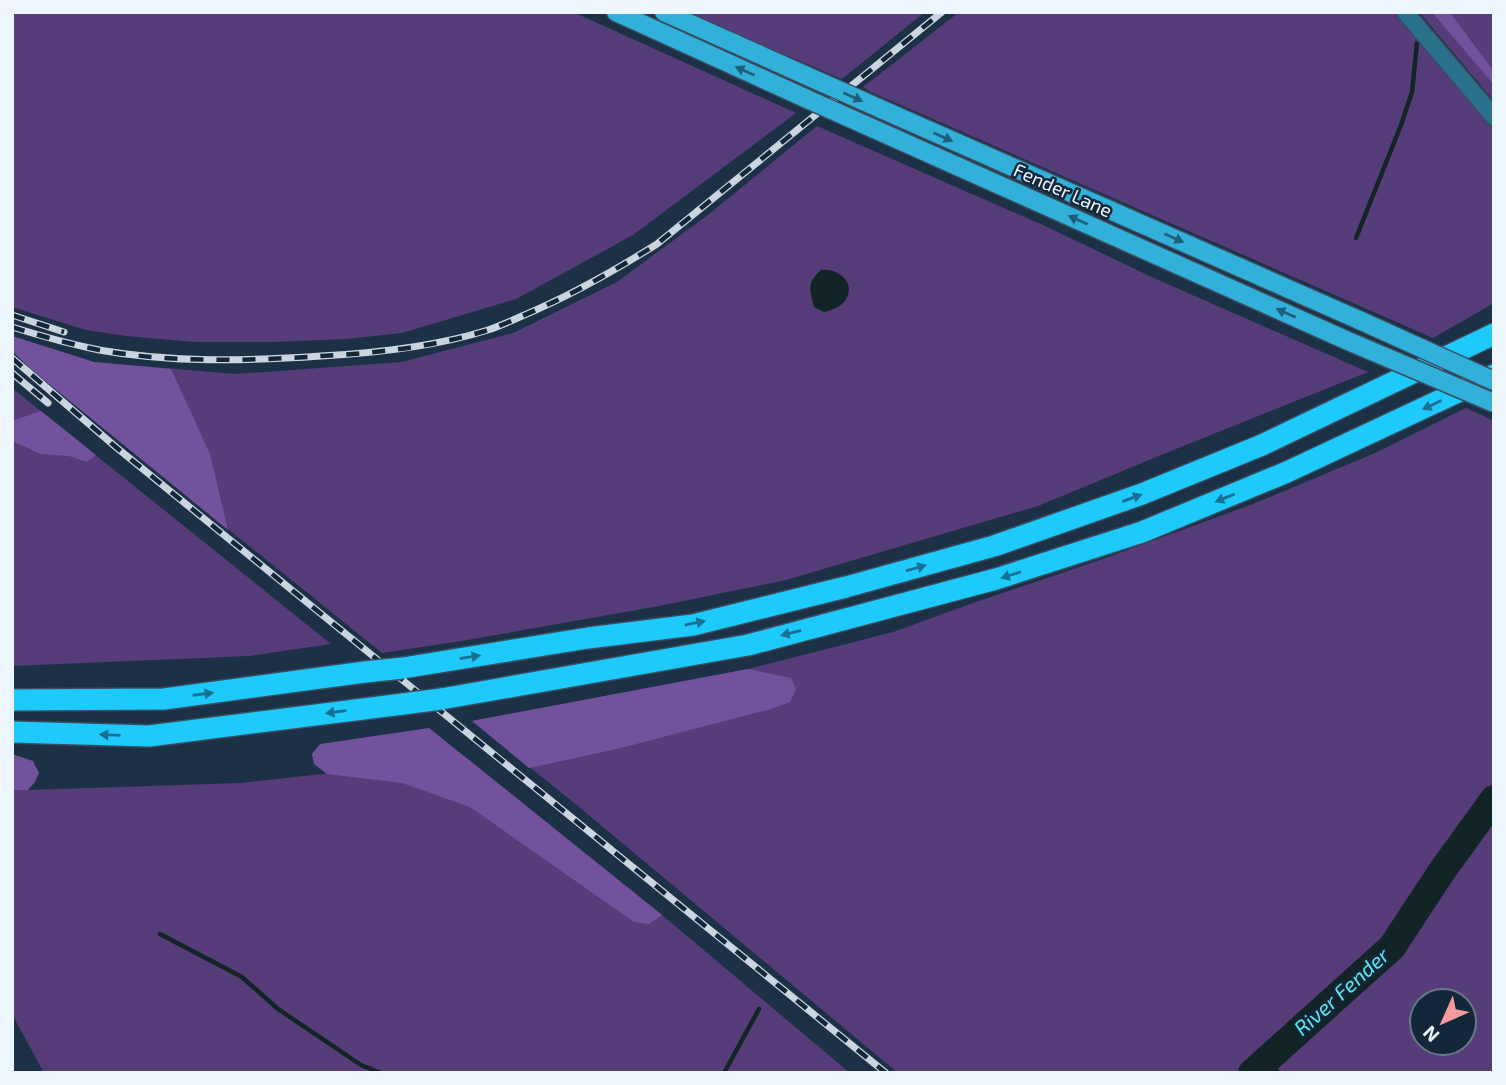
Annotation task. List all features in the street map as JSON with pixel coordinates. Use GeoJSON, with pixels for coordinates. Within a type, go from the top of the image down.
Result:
{"type":"FeatureCollection","features":[{"type":"Feature","properties":{"kind":"highway"},"geometry":{"type":"LineString","coordinates":[[12,700],[164,699],[403,668],[588,638],[693,625],[994,546],[1142,494],[1262,445],[1494,334]]}},
{"type":"Feature","properties":{"kind":"highway"},"geometry":{"type":"LineString","coordinates":[[12,733],[149,737],[441,699],[748,645],[996,579],[1142,532],[1287,472],[1494,375]]}},
{"type":"Feature","properties":{"kind":"main road","name":"Fender Lane"},"geometry":{"type":"LineString","coordinates":[[616,12],[1348,341],[1494,403]]}},
{"type":"Feature","properties":{"kind":"main road","name":"Fender Lane"},"geometry":{"type":"LineString","coordinates":[[664,12],[1494,381]]}},
{"type":"Feature","properties":{"kind":"street"},"geometry":{"type":"LineString","coordinates":[[1405,12],[1494,117]]}},
{"type":"Feature","properties":{"kind":"shaded area"},"geometry":{"type":"Polygon","coordinates":[[[12,12],[573,12],[796,113],[633,235],[516,299],[402,333],[347,339],[194,342],[126,336],[86,330],[12,307],[12,12]]]}},
{"type":"Feature","properties":{"kind":"shaded area"},"geometry":{"type":"Polygon","coordinates":[[[686,12],[925,12],[842,79],[686,12]]]}},
{"type":"Feature","properties":{"kind":"shaded area"},"geometry":{"type":"Polygon","coordinates":[[[959,12],[1398,12],[1494,126],[1494,303],[1433,338],[863,87],[959,12]]]}},
{"type":"Feature","properties":{"kind":"shaded area"},"geometry":{"type":"Polygon","coordinates":[[[1419,12],[1494,12],[1494,101],[1419,12]]]}},
{"type":"Feature","properties":{"kind":"shaded area"},"geometry":{"type":"Polygon","coordinates":[[[1432,12],[1451,14],[1494,72],[1494,85],[1432,12]]]}},
{"type":"Feature","properties":{"kind":"shaded area"},"geometry":{"type":"Polygon","coordinates":[[[817,126],[1368,372],[1038,506],[786,580],[659,606],[382,653],[93,420],[12,351],[12,336],[94,362],[235,374],[402,362],[513,333],[617,282],[709,214],[817,126]]]}},
{"type":"Feature","properties":{"kind":"shaded area"},"geometry":{"type":"Polygon","coordinates":[[[821,270],[840,275],[848,284],[849,290],[842,304],[824,312],[814,307],[811,291],[811,283],[821,270]]]}},
{"type":"Feature","properties":{"kind":"shaded area"},"geometry":{"type":"Polygon","coordinates":[[[12,336],[94,362],[171,369],[210,454],[228,530],[33,371],[12,351],[12,336]]]}},
{"type":"Feature","properties":{"kind":"shaded area"},"geometry":{"type":"Polygon","coordinates":[[[12,388],[331,644],[249,656],[12,666],[12,388]]]}},
{"type":"Feature","properties":{"kind":"shaded area"},"geometry":{"type":"Polygon","coordinates":[[[1466,408],[1494,421],[1494,788],[1384,942],[1243,1073],[898,1073],[472,721],[748,669],[893,632],[1253,504],[1375,453],[1466,408]]]}},
{"type":"Feature","properties":{"kind":"shaded area"},"geometry":{"type":"Polygon","coordinates":[[[41,411],[96,455],[87,462],[69,456],[41,454],[12,441],[12,421],[41,411]]]}},
{"type":"Feature","properties":{"kind":"shaded area"},"geometry":{"type":"Polygon","coordinates":[[[748,669],[791,678],[796,689],[790,702],[617,749],[529,768],[472,721],[748,669]]]}},
{"type":"Feature","properties":{"kind":"shaded area"},"geometry":{"type":"Polygon","coordinates":[[[429,728],[662,915],[649,924],[634,922],[470,807],[402,783],[327,774],[314,764],[312,754],[320,744],[429,728]]]}},
{"type":"Feature","properties":{"kind":"shaded area"},"geometry":{"type":"Polygon","coordinates":[[[12,754],[33,761],[39,773],[28,790],[12,790],[12,754]]]}},
{"type":"Feature","properties":{"kind":"shaded area"},"geometry":{"type":"Polygon","coordinates":[[[467,758],[662,915],[850,1073],[44,1073],[12,1014],[12,790],[240,783],[467,758]]]}},
{"type":"Feature","properties":{"kind":"shaded area"},"geometry":{"type":"Polygon","coordinates":[[[1494,810],[1494,1073],[1262,1073],[1367,977],[1414,924],[1494,810]]]}},
{"type":"Feature","properties":{"kind":"waterway"},"geometry":{"type":"LineString","coordinates":[[1356,238],[1412,92],[1417,43]]}},
{"type":"Feature","properties":{"kind":"waterway","name":"River Fender"},"geometry":{"type":"LineString","coordinates":[[1252,1073],[1392,947],[1494,799]]}},
{"type":"Feature","properties":{"kind":"waterway"},"geometry":{"type":"LineString","coordinates":[[160,934],[242,977],[278,1009],[361,1065],[381,1073]]}},
{"type":"Feature","properties":{"kind":"waterway"},"geometry":{"type":"LineString","coordinates":[[724,1073],[759,1009]]}},
{"type":"Feature","properties":{"kind":"waterway"},"geometry":{"type":"LineString","coordinates":[[1269,1058],[1278,1073]]}},
{"type":"Feature","properties":{"kind":"railway"},"geometry":{"type":"LineString","coordinates":[[12,327],[99,350],[210,360],[293,358],[384,351],[447,341],[488,330],[574,292],[657,244],[942,12]]}},
{"type":"Feature","properties":{"kind":"railway"},"geometry":{"type":"LineString","coordinates":[[12,315],[64,332]]}},
{"type":"Feature","properties":{"kind":"railway"},"geometry":{"type":"LineString","coordinates":[[12,358],[117,448],[886,1073]]}},
{"type":"Feature","properties":{"kind":"railway"},"geometry":{"type":"LineString","coordinates":[[12,373],[48,403]]}}]}
